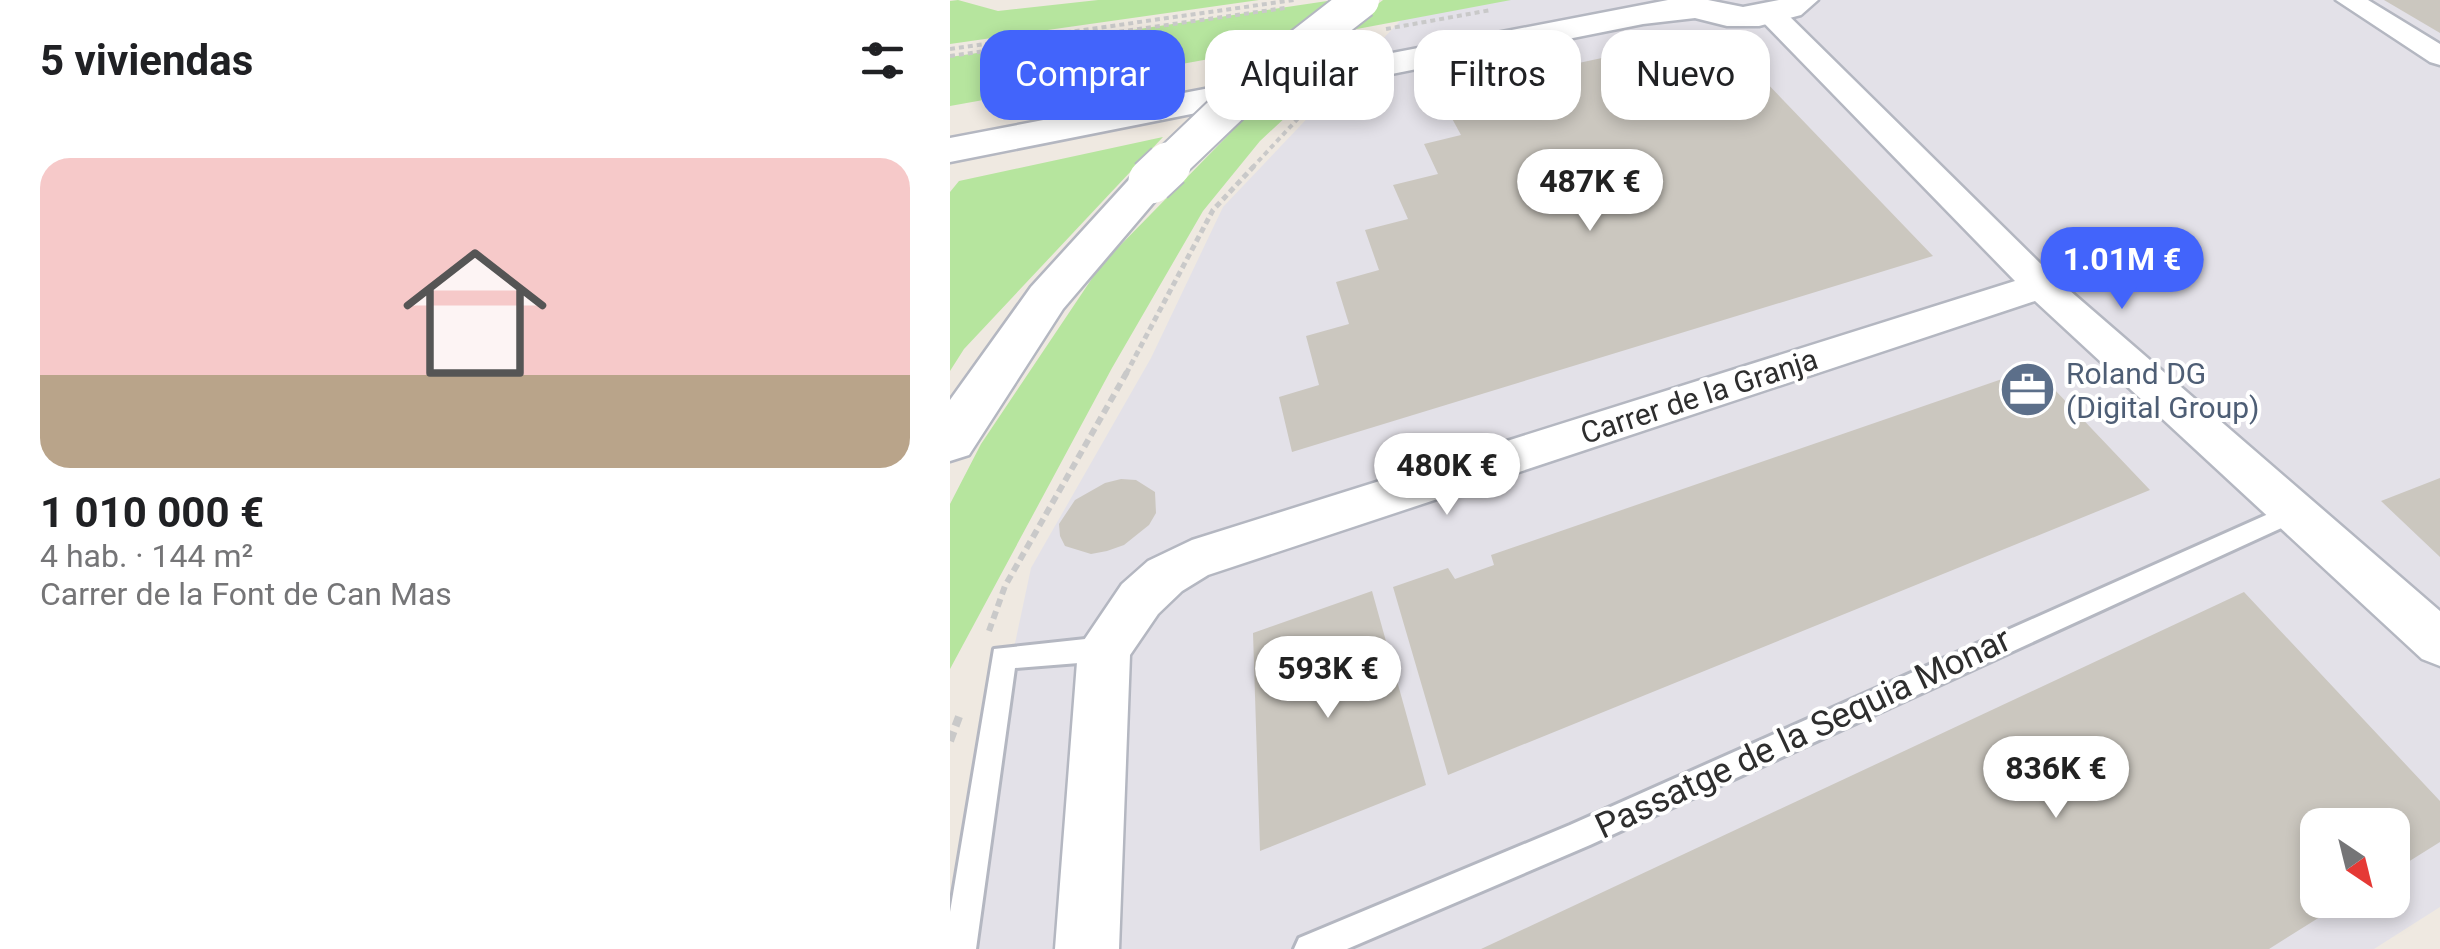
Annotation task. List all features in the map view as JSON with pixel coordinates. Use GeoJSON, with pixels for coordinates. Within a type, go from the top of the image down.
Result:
{"type":"FeatureCollection","features":[{"type":"Feature","properties":{"kind":"street"},"geometry":{"type":"LineString","coordinates":[[950,441],[1047,298],[1151,181],[1253,84],[1361,0]]}},
{"type":"Feature","properties":{"kind":"street"},"geometry":{"type":"LineString","coordinates":[[1394,49],[1610,0]]}},
{"type":"Feature","properties":{"kind":"street"},"geometry":{"type":"LineString","coordinates":[[2350,0],[2440,56]]}},
{"type":"Feature","properties":{"kind":"street"},"geometry":{"type":"LineString","coordinates":[[1394,54],[1690,4],[1732,16],[1787,7],[2041,286],[2440,643]]}},
{"type":"Feature","properties":{"kind":"street"},"geometry":{"type":"LineString","coordinates":[[950,126],[1205,85]]}},
{"type":"Feature","properties":{"kind":"street"},"geometry":{"type":"LineString","coordinates":[[950,150],[1205,92]]}},
{"type":"Feature","properties":{"kind":"street","name":"Carrer de la Granja"},"geometry":{"type":"LineString","coordinates":[[1104,649],[1140,599],[1192,560],[2041,286]]}},
{"type":"Feature","properties":{"kind":"street"},"geometry":{"type":"LineString","coordinates":[[1086,949],[1104,649]]}},
{"type":"Feature","properties":{"kind":"lane","name":"Passatge de la Sequia Monar"},"geometry":{"type":"LineString","coordinates":[[1310,949],[1580,835],[2293,512]]}},
{"type":"Feature","properties":{"kind":"lane"},"geometry":{"type":"LineString","coordinates":[[960,949],[1003,656],[1104,649]]}},
{"type":"Feature","properties":{"kind":"path"},"geometry":{"type":"LineString","coordinates":[[950,52],[1294,0]]}},
{"type":"Feature","properties":{"kind":"path"},"geometry":{"type":"LineString","coordinates":[[950,52],[1306,6]]}},
{"type":"Feature","properties":{"kind":"path"},"geometry":{"type":"LineString","coordinates":[[1384,30],[1496,9]]}},
{"type":"Feature","properties":{"kind":"path"},"geometry":{"type":"LineString","coordinates":[[986,638],[1005,586],[1166,304],[1213,210],[1296,120]]}},
{"type":"Feature","properties":{"kind":"path"},"geometry":{"type":"LineString","coordinates":[[950,741],[962,707]]}},
{"type":"Feature","properties":{"kind":"shaded area"},"geometry":{"type":"Polygon","coordinates":[[[1420,0],[2440,0],[2440,907],[2374,949],[950,949],[1031,568],[1151,358],[1223,207],[1306,120],[1394,120],[1391,30],[1420,0]]]}},
{"type":"Feature","properties":{"kind":"green space"},"geometry":{"type":"Polygon","coordinates":[[[1098,0],[1259,0],[1048,30],[980,30],[980,40],[950,44],[950,1],[998,11],[1098,0]]]}},
{"type":"Feature","properties":{"kind":"green space"},"geometry":{"type":"Polygon","coordinates":[[[1334,0],[1294,30],[1205,30],[1205,60],[1185,63],[1185,30],[1132,30],[1334,0]]]}},
{"type":"Feature","properties":{"kind":"green space"},"geometry":{"type":"Polygon","coordinates":[[[1383,0],[1511,0],[1352,30],[1344,30],[1383,0]]]}},
{"type":"Feature","properties":{"kind":"green space"},"geometry":{"type":"Polygon","coordinates":[[[980,53],[980,101],[950,106],[950,57],[980,53]]]}},
{"type":"Feature","properties":{"kind":"green space"},"geometry":{"type":"Polygon","coordinates":[[[1243,120],[1283,120],[1260,141],[1203,211],[1112,368],[950,669],[950,504],[981,444],[1101,265],[1243,120]]]}},
{"type":"Feature","properties":{"kind":"green space"},"geometry":{"type":"Polygon","coordinates":[[[1163,137],[964,349],[950,371],[950,192],[959,181],[1163,137]]]}},
{"type":"Feature","properties":{"kind":"building"},"geometry":{"type":"Polygon","coordinates":[[[2384,0],[2440,0],[2440,33],[2384,0]]]}},
{"type":"Feature","properties":{"kind":"building"},"geometry":{"type":"Polygon","coordinates":[[[1601,58],[1601,120],[1770,120],[1770,86],[1933,256],[1292,452],[1279,397],[1319,385],[1306,336],[1349,324],[1336,282],[1379,270],[1365,230],[1408,219],[1393,185],[1438,174],[1424,144],[1461,135],[1453,120],[1581,120],[1581,63],[1601,58]]]}},
{"type":"Feature","properties":{"kind":"building"},"geometry":{"type":"Polygon","coordinates":[[[2034,368],[2150,490],[1448,775],[1393,587],[1448,568],[1455,579],[1494,565],[1491,555],[2034,368]]]}},
{"type":"Feature","properties":{"kind":"building"},"geometry":{"type":"Polygon","coordinates":[[[2440,478],[2440,557],[2381,501],[2440,478]]]}},
{"type":"Feature","properties":{"kind":"building"},"geometry":{"type":"Polygon","coordinates":[[[1136,480],[1155,492],[1156,513],[1149,525],[1124,545],[1107,551],[1091,554],[1065,546],[1059,524],[1075,500],[1105,483],[1136,480]]]}},
{"type":"Feature","properties":{"kind":"building"},"geometry":{"type":"Polygon","coordinates":[[[1372,591],[1426,785],[1260,851],[1253,633],[1372,591]]]}},
{"type":"Feature","properties":{"kind":"building"},"geometry":{"type":"Polygon","coordinates":[[[2244,592],[2440,801],[2440,842],[2410,861],[2410,808],[2300,808],[2300,918],[2318,918],[2269,949],[1481,949],[2244,592]]]}},
{"type":"Feature","properties":{"kind":"place","name":"Roland DG (Digital Group)"},"geometry":{"type":"Point","coordinates":[2027,390]}}]}
